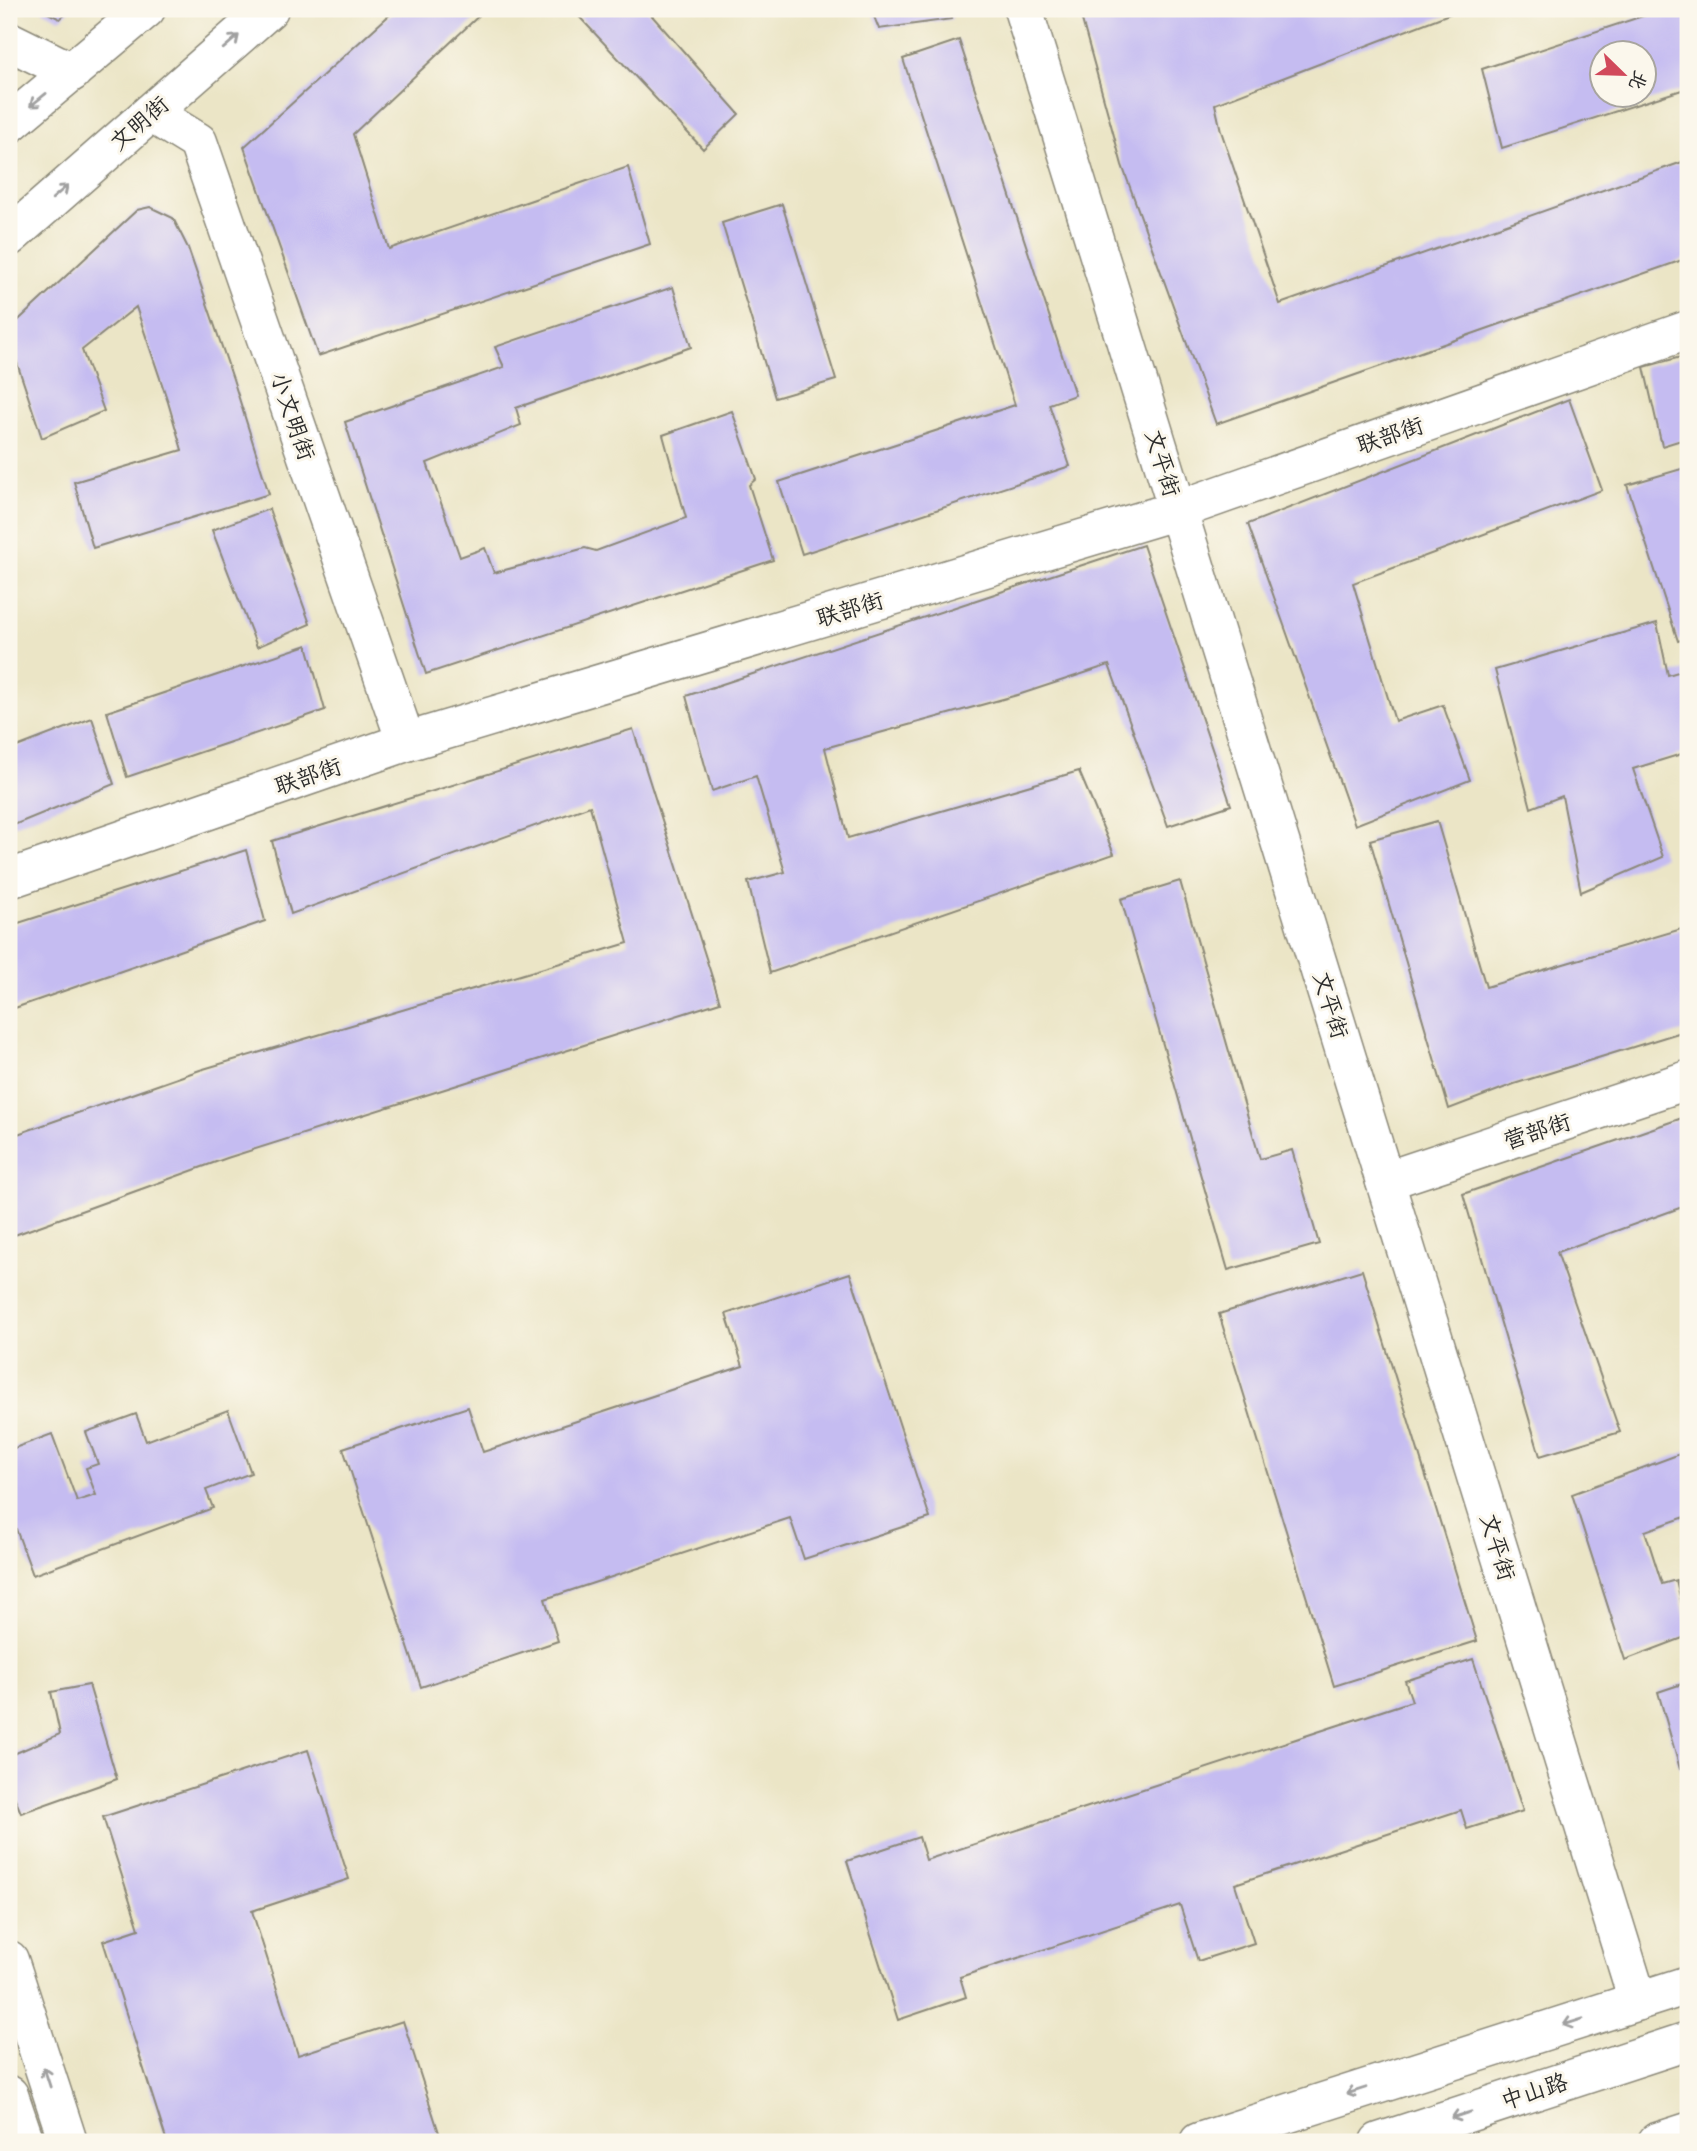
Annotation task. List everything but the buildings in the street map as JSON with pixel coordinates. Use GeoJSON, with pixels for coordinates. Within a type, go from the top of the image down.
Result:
{"type":"FeatureCollection","features":[{"type":"Feature","properties":{"kind":"main road"},"geometry":{"type":"LineString","coordinates":[[9,124],[146,9]]}},
{"type":"Feature","properties":{"kind":"main road","name":"文明街"},"geometry":{"type":"LineString","coordinates":[[9,237],[269,9]]}},
{"type":"Feature","properties":{"kind":"main road","name":"文平街"},"geometry":{"type":"LineString","coordinates":[[1023,9],[1638,2001]]}},
{"type":"Feature","properties":{"kind":"main road"},"geometry":{"type":"LineString","coordinates":[[9,41],[72,72]]}},
{"type":"Feature","properties":{"kind":"main road","name":"小文明街"},"geometry":{"type":"LineString","coordinates":[[151,113],[198,142],[406,742]]}},
{"type":"Feature","properties":{"kind":"main road","name":"联部街"},"geometry":{"type":"LineString","coordinates":[[9,879],[406,742],[1178,510],[1688,330]]}},
{"type":"Feature","properties":{"kind":"main road","name":"营部街"},"geometry":{"type":"LineString","coordinates":[[1385,1181],[1688,1080]]}},
{"type":"Feature","properties":{"kind":"main road"},"geometry":{"type":"LineString","coordinates":[[9,1960],[68,2142]]}},
{"type":"Feature","properties":{"kind":"main road"},"geometry":{"type":"LineString","coordinates":[[1199,2142],[1688,1985]]}},
{"type":"Feature","properties":{"kind":"main road","name":"中山路"},"geometry":{"type":"LineString","coordinates":[[1379,2142],[1688,2040]]}},
{"type":"Feature","properties":{"kind":"main road"},"geometry":{"type":"LineString","coordinates":[[9,2095],[24,2142]]}},
{"type":"Feature","properties":{"kind":"main road"},"geometry":{"type":"LineString","coordinates":[[1657,2142],[1688,2132]]}}]}
